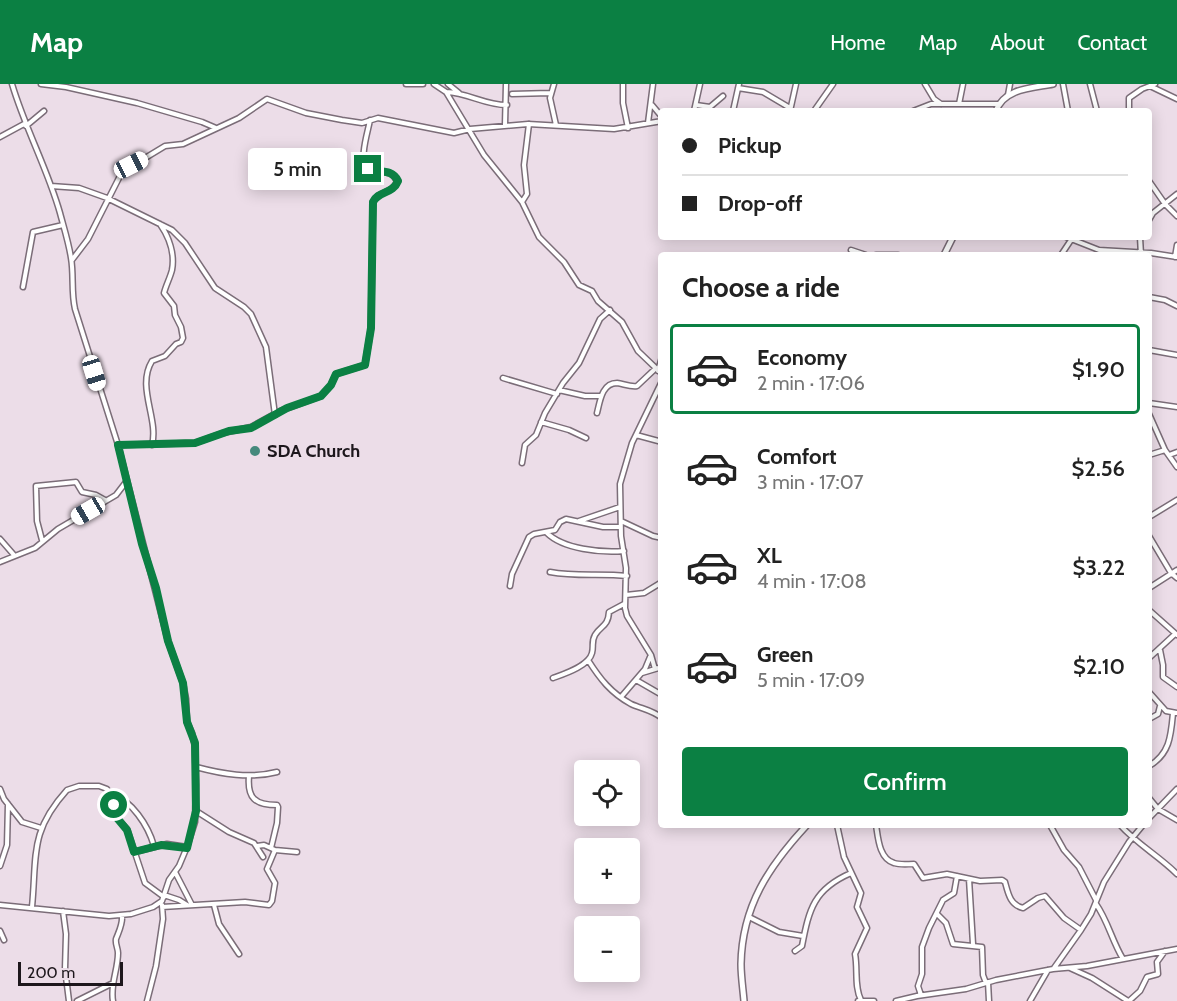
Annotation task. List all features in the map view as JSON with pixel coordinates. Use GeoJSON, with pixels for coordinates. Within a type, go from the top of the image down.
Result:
{"type":"FeatureCollection","features":[{"type":"Feature","properties":{"kind":"street"},"geometry":{"type":"LineString","coordinates":[[12,84],[25,125],[51,186],[63,225],[72,261],[71,288],[75,309],[118,445],[168,641],[183,683],[187,722],[195,743],[196,811],[187,848],[169,880],[163,898],[156,966],[147,1001]]}},
{"type":"Feature","properties":{"kind":"street"},"geometry":{"type":"LineString","coordinates":[[41,84],[57,85],[155,107],[216,128]]}},
{"type":"Feature","properties":{"kind":"street"},"geometry":{"type":"LineString","coordinates":[[406,84],[422,84]]}},
{"type":"Feature","properties":{"kind":"street"},"geometry":{"type":"LineString","coordinates":[[434,84],[446,92],[485,157],[522,202],[538,235],[564,262],[576,282],[592,291],[598,301],[622,322],[638,351],[658,372],[637,386],[612,384],[601,396],[597,413]]}},
{"type":"Feature","properties":{"kind":"street"},"geometry":{"type":"LineString","coordinates":[[448,84],[459,93],[485,104],[507,105]]}},
{"type":"Feature","properties":{"kind":"street"},"geometry":{"type":"LineString","coordinates":[[505,125],[506,84]]}},
{"type":"Feature","properties":{"kind":"street"},"geometry":{"type":"LineString","coordinates":[[554,84],[550,93],[556,125]]}},
{"type":"Feature","properties":{"kind":"street"},"geometry":{"type":"LineString","coordinates":[[623,84],[623,103],[628,128]]}},
{"type":"Feature","properties":{"kind":"street"},"geometry":{"type":"LineString","coordinates":[[648,123],[652,84]]}},
{"type":"Feature","properties":{"kind":"street"},"geometry":{"type":"LineString","coordinates":[[695,108],[700,84]]}},
{"type":"Feature","properties":{"kind":"street"},"geometry":{"type":"LineString","coordinates":[[790,108],[796,84]]}},
{"type":"Feature","properties":{"kind":"street"},"geometry":{"type":"LineString","coordinates":[[816,108],[833,84]]}},
{"type":"Feature","properties":{"kind":"street"},"geometry":{"type":"LineString","coordinates":[[925,84],[934,99],[941,104]]}},
{"type":"Feature","properties":{"kind":"street"},"geometry":{"type":"LineString","coordinates":[[959,104],[963,84]]}},
{"type":"Feature","properties":{"kind":"street"},"geometry":{"type":"LineString","coordinates":[[1008,95],[1010,84]]}},
{"type":"Feature","properties":{"kind":"street"},"geometry":{"type":"LineString","coordinates":[[997,108],[1008,95],[1053,84]]}},
{"type":"Feature","properties":{"kind":"street"},"geometry":{"type":"LineString","coordinates":[[1063,84],[1067,108]]}},
{"type":"Feature","properties":{"kind":"street"},"geometry":{"type":"LineString","coordinates":[[1090,84],[1096,108]]}},
{"type":"Feature","properties":{"kind":"street"},"geometry":{"type":"LineString","coordinates":[[1130,108],[1129,99],[1142,87],[1155,84]]}},
{"type":"Feature","properties":{"kind":"street"},"geometry":{"type":"LineString","coordinates":[[1148,85],[1177,99]]}},
{"type":"Feature","properties":{"kind":"street"},"geometry":{"type":"LineString","coordinates":[[734,108],[739,86],[763,92],[782,102],[788,108]]}},
{"type":"Feature","properties":{"kind":"street"},"geometry":{"type":"LineString","coordinates":[[446,92],[459,93]]}},
{"type":"Feature","properties":{"kind":"street"},"geometry":{"type":"LineString","coordinates":[[512,94],[550,93]]}},
{"type":"Feature","properties":{"kind":"street"},"geometry":{"type":"LineString","coordinates":[[696,105],[710,106],[723,96]]}},
{"type":"Feature","properties":{"kind":"street"},"geometry":{"type":"LineString","coordinates":[[782,102],[793,98]]}},
{"type":"Feature","properties":{"kind":"street"},"geometry":{"type":"LineString","coordinates":[[72,261],[88,239],[119,175],[131,165],[165,146],[183,144],[250,112],[267,99],[328,118],[358,123],[378,118],[450,132],[529,124],[614,129],[658,120]]}},
{"type":"Feature","properties":{"kind":"street"},"geometry":{"type":"LineString","coordinates":[[651,104],[658,114]]}},
{"type":"Feature","properties":{"kind":"street"},"geometry":{"type":"LineString","coordinates":[[921,108],[931,104],[998,104]]}},
{"type":"Feature","properties":{"kind":"street"},"geometry":{"type":"LineString","coordinates":[[0,137],[25,125],[44,111]]}},
{"type":"Feature","properties":{"kind":"street"},"geometry":{"type":"LineString","coordinates":[[118,445],[198,443],[223,433],[256,426],[297,404],[316,399],[331,385],[336,374],[363,367],[366,363],[371,328],[373,202],[379,195],[393,188],[398,181],[392,174],[369,170],[366,166],[364,150],[370,120]]}},
{"type":"Feature","properties":{"kind":"street"},"geometry":{"type":"LineString","coordinates":[[522,202],[527,194],[524,165],[529,124]]}},
{"type":"Feature","properties":{"kind":"street"},"geometry":{"type":"LineString","coordinates":[[1152,185],[1177,216]]}},
{"type":"Feature","properties":{"kind":"street"},"geometry":{"type":"LineString","coordinates":[[51,186],[79,188],[107,198],[172,230],[185,243],[215,288],[251,314],[266,347],[275,415]]}},
{"type":"Feature","properties":{"kind":"street"},"geometry":{"type":"LineString","coordinates":[[1152,215],[1177,194]]}},
{"type":"Feature","properties":{"kind":"street"},"geometry":{"type":"LineString","coordinates":[[152,445],[154,436],[148,403],[147,372],[152,361],[165,356],[183,338],[174,306],[164,293],[172,268],[172,260],[168,236],[159,224]]}},
{"type":"Feature","properties":{"kind":"street"},"geometry":{"type":"LineString","coordinates":[[23,287],[33,232],[63,225]]}},
{"type":"Feature","properties":{"kind":"street"},"geometry":{"type":"LineString","coordinates":[[1072,240],[1099,252]]}},
{"type":"Feature","properties":{"kind":"street"},"geometry":{"type":"LineString","coordinates":[[1152,255],[1176,257],[1177,245]]}},
{"type":"Feature","properties":{"kind":"street"},"geometry":{"type":"LineString","coordinates":[[851,250],[857,252]]}},
{"type":"Feature","properties":{"kind":"street"},"geometry":{"type":"LineString","coordinates":[[1152,298],[1165,300],[1177,306]]}},
{"type":"Feature","properties":{"kind":"street"},"geometry":{"type":"LineString","coordinates":[[522,463],[525,445],[535,437],[558,392],[579,363],[600,319],[610,310]]}},
{"type":"Feature","properties":{"kind":"street"},"geometry":{"type":"LineString","coordinates":[[1152,351],[1177,355]]}},
{"type":"Feature","properties":{"kind":"street"},"geometry":{"type":"LineString","coordinates":[[503,378],[558,392],[601,396]]}},
{"type":"Feature","properties":{"kind":"street"},"geometry":{"type":"LineString","coordinates":[[553,678],[588,660],[592,653],[592,641],[597,631],[603,628],[608,620],[609,612],[624,604],[628,595],[620,527],[621,476],[636,435],[658,389]]}},
{"type":"Feature","properties":{"kind":"street"},"geometry":{"type":"LineString","coordinates":[[1152,403],[1177,407]]}},
{"type":"Feature","properties":{"kind":"street"},"geometry":{"type":"LineString","coordinates":[[1152,421],[1165,450],[1177,467]]}},
{"type":"Feature","properties":{"kind":"street"},"geometry":{"type":"LineString","coordinates":[[542,422],[586,438]]}},
{"type":"Feature","properties":{"kind":"street"},"geometry":{"type":"LineString","coordinates":[[636,435],[658,441]]}},
{"type":"Feature","properties":{"kind":"street"},"geometry":{"type":"LineString","coordinates":[[1152,454],[1165,450]]}},
{"type":"Feature","properties":{"kind":"street"},"geometry":{"type":"LineString","coordinates":[[1169,455],[1177,452]]}},
{"type":"Feature","properties":{"kind":"street"},"geometry":{"type":"LineString","coordinates":[[42,541],[38,521],[36,486],[75,482],[79,484],[82,492],[105,500]]}},
{"type":"Feature","properties":{"kind":"street"},"geometry":{"type":"LineString","coordinates":[[0,562],[32,550],[42,541],[117,494],[127,482]]}},
{"type":"Feature","properties":{"kind":"street"},"geometry":{"type":"LineString","coordinates":[[1152,514],[1177,500]]}},
{"type":"Feature","properties":{"kind":"street"},"geometry":{"type":"LineString","coordinates":[[579,521],[620,507]]}},
{"type":"Feature","properties":{"kind":"street"},"geometry":{"type":"LineString","coordinates":[[510,586],[512,574],[530,535],[555,530],[562,519],[603,527],[620,527]]}},
{"type":"Feature","properties":{"kind":"street"},"geometry":{"type":"LineString","coordinates":[[620,521],[658,537]]}},
{"type":"Feature","properties":{"kind":"street"},"geometry":{"type":"LineString","coordinates":[[547,533],[554,540],[565,544],[596,551],[624,551]]}},
{"type":"Feature","properties":{"kind":"street"},"geometry":{"type":"LineString","coordinates":[[0,539],[14,555]]}},
{"type":"Feature","properties":{"kind":"street"},"geometry":{"type":"LineString","coordinates":[[1152,541],[1171,573],[1177,578]]}},
{"type":"Feature","properties":{"kind":"street"},"geometry":{"type":"LineString","coordinates":[[1152,586],[1177,570],[1177,578]]}},
{"type":"Feature","properties":{"kind":"street"},"geometry":{"type":"LineString","coordinates":[[550,572],[582,576],[605,573],[627,576]]}},
{"type":"Feature","properties":{"kind":"street"},"geometry":{"type":"LineString","coordinates":[[628,595],[647,592],[658,585]]}},
{"type":"Feature","properties":{"kind":"street"},"geometry":{"type":"LineString","coordinates":[[624,604],[627,616],[651,655],[655,669]]}},
{"type":"Feature","properties":{"kind":"street"},"geometry":{"type":"LineString","coordinates":[[1152,613],[1176,635],[1152,656]]}},
{"type":"Feature","properties":{"kind":"street"},"geometry":{"type":"LineString","coordinates":[[1160,650],[1162,676],[1177,687]]}},
{"type":"Feature","properties":{"kind":"street"},"geometry":{"type":"LineString","coordinates":[[621,697],[642,674],[651,655]]}},
{"type":"Feature","properties":{"kind":"street"},"geometry":{"type":"LineString","coordinates":[[588,660],[606,686],[621,697],[658,716]]}},
{"type":"Feature","properties":{"kind":"street"},"geometry":{"type":"LineString","coordinates":[[642,674],[658,668]]}},
{"type":"Feature","properties":{"kind":"street"},"geometry":{"type":"LineString","coordinates":[[636,680],[658,693]]}},
{"type":"Feature","properties":{"kind":"street"},"geometry":{"type":"LineString","coordinates":[[1152,696],[1166,711],[1175,713],[1167,748],[1160,759],[1152,764]]}},
{"type":"Feature","properties":{"kind":"street"},"geometry":{"type":"LineString","coordinates":[[1158,714],[1160,706]]}},
{"type":"Feature","properties":{"kind":"street"},"geometry":{"type":"LineString","coordinates":[[1152,717],[1166,711]]}},
{"type":"Feature","properties":{"kind":"street"},"geometry":{"type":"LineString","coordinates":[[196,767],[213,772],[249,776],[277,772]]}},
{"type":"Feature","properties":{"kind":"street"},"geometry":{"type":"LineString","coordinates":[[162,907],[245,902],[271,904],[275,883],[267,871],[273,849],[278,806],[261,804],[250,795],[249,776]]}},
{"type":"Feature","properties":{"kind":"street"},"geometry":{"type":"LineString","coordinates":[[32,907],[36,847],[41,828],[63,794],[71,788],[99,786],[120,797],[141,819],[149,831],[154,846]]}},
{"type":"Feature","properties":{"kind":"street"},"geometry":{"type":"LineString","coordinates":[[0,789],[22,822],[41,828]]}},
{"type":"Feature","properties":{"kind":"street"},"geometry":{"type":"LineString","coordinates":[[1152,815],[1177,789]]}},
{"type":"Feature","properties":{"kind":"street"},"geometry":{"type":"LineString","coordinates":[[110,792],[117,818],[127,830],[145,883],[163,898],[179,900],[189,905]]}},
{"type":"Feature","properties":{"kind":"street"},"geometry":{"type":"LineString","coordinates":[[1152,802],[1158,810],[1177,820]]}},
{"type":"Feature","properties":{"kind":"street"},"geometry":{"type":"LineString","coordinates":[[0,866],[7,845],[8,804]]}},
{"type":"Feature","properties":{"kind":"street"},"geometry":{"type":"LineString","coordinates":[[196,811],[223,828],[250,840],[257,846],[263,857]]}},
{"type":"Feature","properties":{"kind":"street"},"geometry":{"type":"LineString","coordinates":[[744,1001],[742,942],[748,916],[764,879],[788,845],[804,828]]}},
{"type":"Feature","properties":{"kind":"street"},"geometry":{"type":"LineString","coordinates":[[838,828],[844,857],[860,888],[861,897],[857,907],[867,930],[855,954],[858,967],[858,995],[860,1001],[874,1001]]}},
{"type":"Feature","properties":{"kind":"street"},"geometry":{"type":"LineString","coordinates":[[877,828],[883,853],[891,862],[914,864],[923,878],[940,874],[969,879],[1004,880],[1008,895],[1020,908],[1046,896],[1064,918],[1081,930]]}},
{"type":"Feature","properties":{"kind":"street"},"geometry":{"type":"LineString","coordinates":[[1052,828],[1068,855],[1079,867],[1123,960]]}},
{"type":"Feature","properties":{"kind":"street"},"geometry":{"type":"LineString","coordinates":[[1123,828],[1166,862],[1177,874]]}},
{"type":"Feature","properties":{"kind":"street"},"geometry":{"type":"LineString","coordinates":[[1030,1001],[1081,930],[1104,882],[1141,828]]}},
{"type":"Feature","properties":{"kind":"street"},"geometry":{"type":"LineString","coordinates":[[134,852],[167,844],[187,848]]}},
{"type":"Feature","properties":{"kind":"street"},"geometry":{"type":"LineString","coordinates":[[257,846],[264,845],[273,849],[297,852]]}},
{"type":"Feature","properties":{"kind":"street"},"geometry":{"type":"LineString","coordinates":[[175,872],[189,905]]}},
{"type":"Feature","properties":{"kind":"street"},"geometry":{"type":"LineString","coordinates":[[795,951],[802,946],[811,910],[822,892],[835,880],[851,873]]}},
{"type":"Feature","properties":{"kind":"street"},"geometry":{"type":"LineString","coordinates":[[921,995],[918,986],[922,974],[922,947],[942,900],[954,893],[957,876]]}},
{"type":"Feature","properties":{"kind":"street"},"geometry":{"type":"LineString","coordinates":[[969,879],[973,944]]}},
{"type":"Feature","properties":{"kind":"street"},"geometry":{"type":"LineString","coordinates":[[0,905],[122,915],[140,912],[163,898]]}},
{"type":"Feature","properties":{"kind":"street"},"geometry":{"type":"LineString","coordinates":[[214,905],[219,924],[239,954]]}},
{"type":"Feature","properties":{"kind":"street"},"geometry":{"type":"LineString","coordinates":[[63,911],[66,934],[64,969],[69,1001]]}},
{"type":"Feature","properties":{"kind":"street"},"geometry":{"type":"LineString","coordinates":[[937,913],[946,923],[953,944],[973,944],[983,949],[983,975],[987,982],[988,1001]]}},
{"type":"Feature","properties":{"kind":"street"},"geometry":{"type":"LineString","coordinates":[[113,1001],[111,984],[117,968],[116,941],[122,915]]}},
{"type":"Feature","properties":{"kind":"street"},"geometry":{"type":"LineString","coordinates":[[748,916],[779,932],[803,936]]}},
{"type":"Feature","properties":{"kind":"street"},"geometry":{"type":"LineString","coordinates":[[0,931],[4,940]]}},
{"type":"Feature","properties":{"kind":"street"},"geometry":{"type":"LineString","coordinates":[[896,1001],[966,989],[987,982],[1051,969],[1087,966],[1177,949]]}},
{"type":"Feature","properties":{"kind":"street"},"geometry":{"type":"LineString","coordinates":[[1070,967],[1129,1001],[1140,991],[1147,977],[1158,974],[1157,962],[1165,951]]}},
{"type":"Feature","properties":{"kind":"street"},"geometry":{"type":"LineString","coordinates":[[1060,960],[1064,968]]}},
{"type":"Feature","properties":{"kind":"street"},"geometry":{"type":"LineString","coordinates":[[1084,974],[1087,966]]}},
{"type":"Feature","properties":{"kind":"street"},"geometry":{"type":"LineString","coordinates":[[983,975],[996,980]]}},
{"type":"Feature","properties":{"kind":"street"},"geometry":{"type":"LineString","coordinates":[[77,1001],[111,984]]}},
{"type":"Feature","properties":{"kind":"street"},"geometry":{"type":"LineString","coordinates":[[68,994],[92,1001]]}},
{"type":"Feature","properties":{"kind":"place","name":"SDA Church"},"geometry":{"type":"Point","coordinates":[255,451]}},
{"type":"Feature","properties":{"kind":"route"},"geometry":{"type":"LineString","coordinates":[[114,805],[117,818],[127,830],[134,852],[173,844],[187,848],[196,811],[195,743],[187,722],[183,683],[168,641],[118,445],[195,443],[229,431],[251,428],[280,411],[321,396],[331,385],[336,374],[365,365],[371,335],[373,202],[375,197],[390,191],[398,181],[392,174],[368,169]]}}]}
